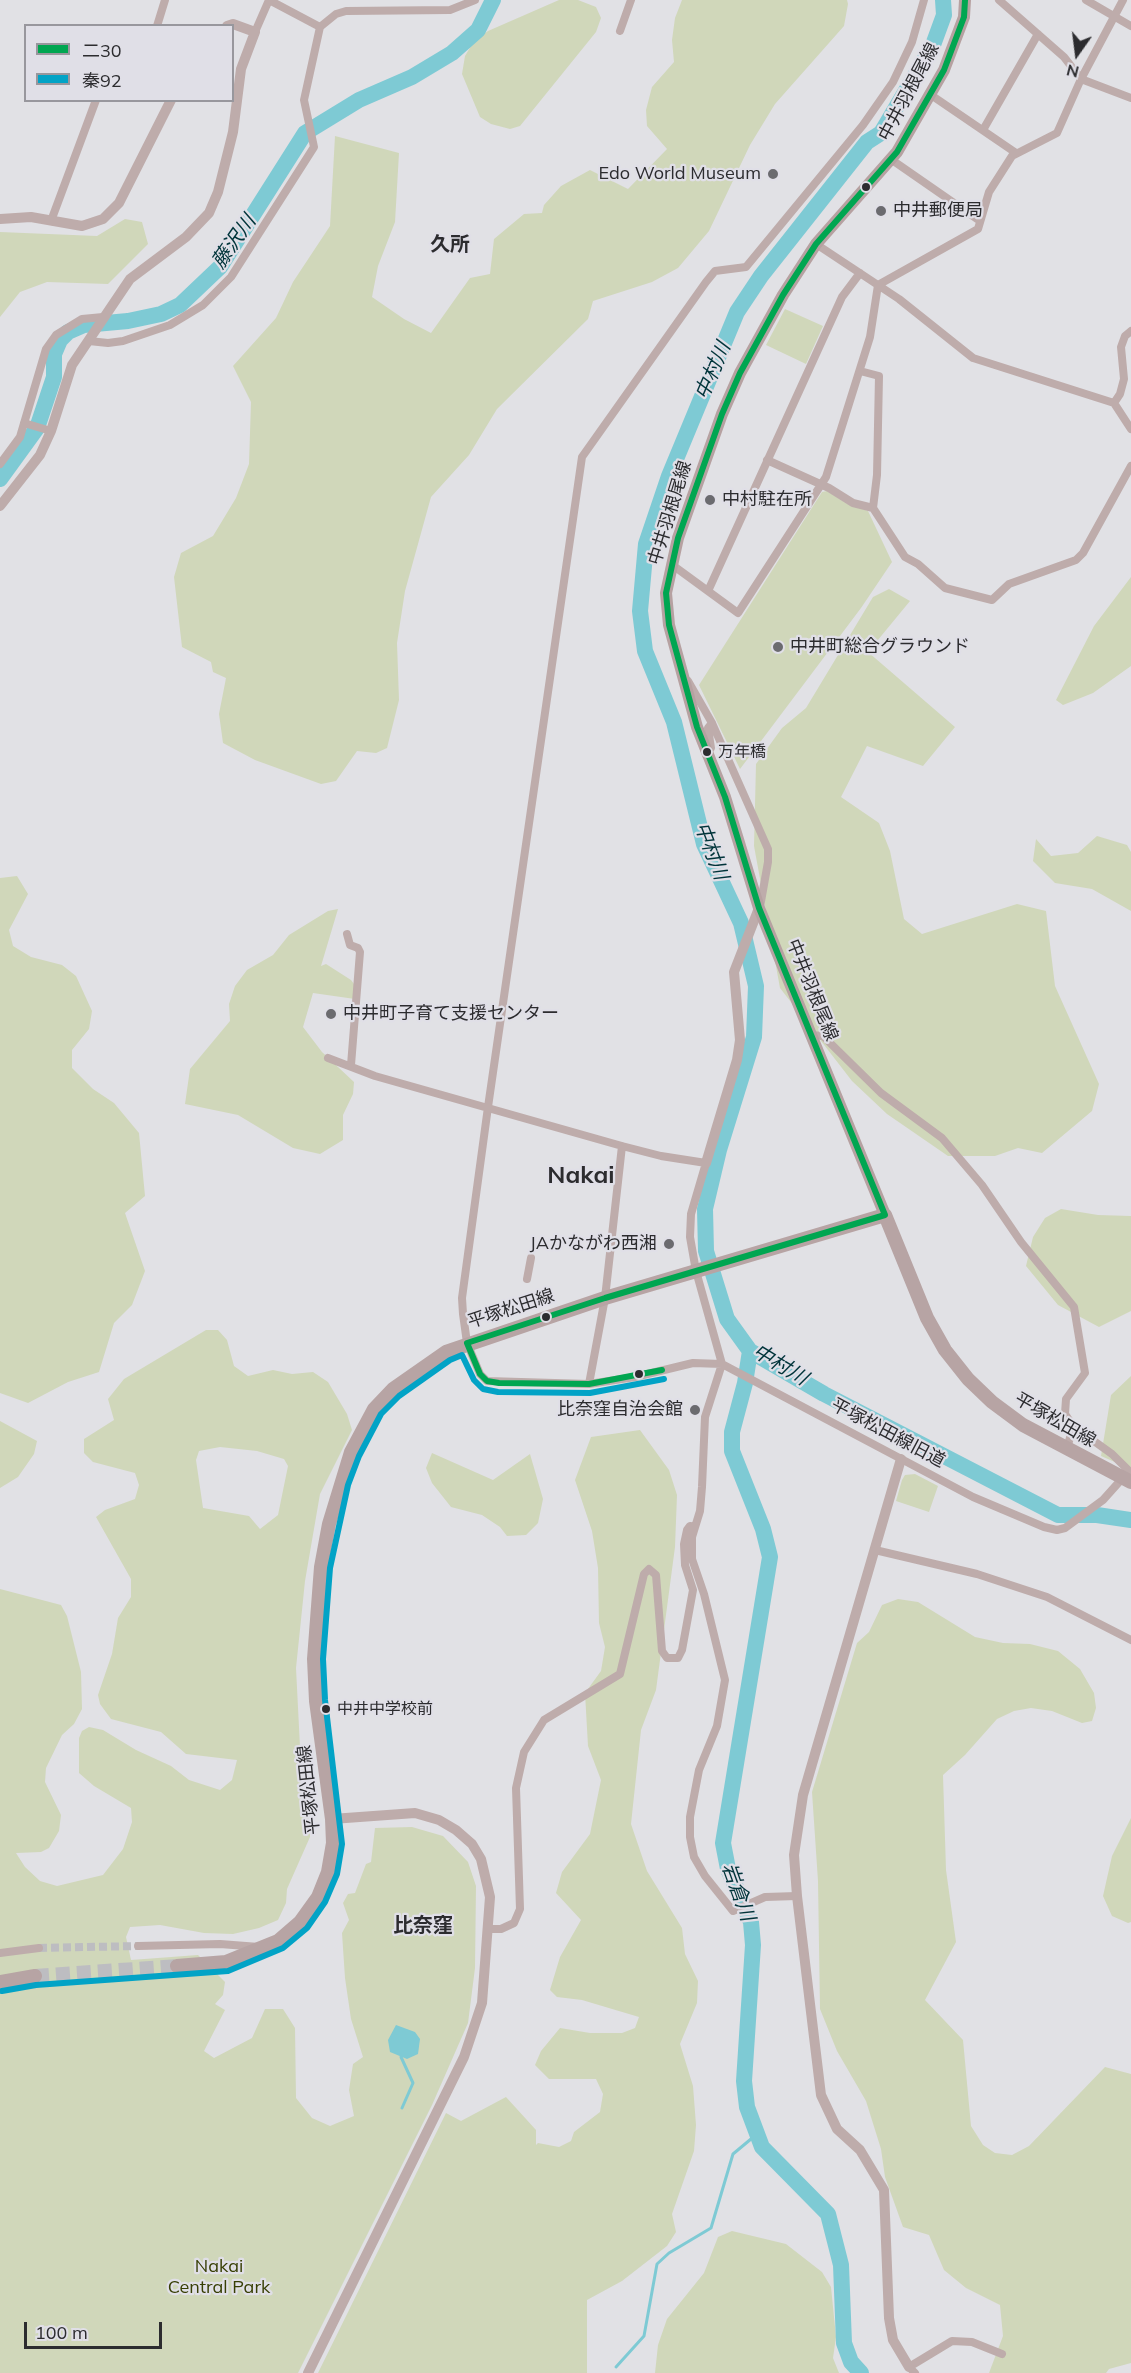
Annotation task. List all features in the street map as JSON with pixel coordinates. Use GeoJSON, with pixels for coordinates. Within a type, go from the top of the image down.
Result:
{"type":"FeatureCollection","features":[{"type":"Feature","properties":{"kind":"main road","name":"中井羽根尾線"},"geometry":{"type":"LineString","coordinates":[[885,1215],[759,908],[741,844],[707,753],[680,668],[669,625],[666,593],[671,564],[722,414],[740,373],[783,295],[816,244],[892,160],[931,95],[959,33],[965,0]]}},
{"type":"Feature","properties":{"kind":"main road","name":"平塚松田線"},"geometry":{"type":"LineString","coordinates":[[177,1966],[226,1962],[266,1947],[278,1941],[300,1922],[318,1897],[328,1872],[333,1843],[332,1819],[316,1701],[314,1659],[321,1567],[339,1482],[360,1431],[380,1402],[446,1352],[605,1298],[885,1215],[927,1318],[951,1357],[992,1402],[1023,1425],[1127,1480]]}},
{"type":"Feature","properties":{"kind":"main road"},"geometry":{"type":"LineString","coordinates":[[0,1982],[35,1976]]}},
{"type":"Feature","properties":{"kind":"street"},"geometry":{"type":"LineString","coordinates":[[158,24],[165,0]]}},
{"type":"Feature","properties":{"kind":"street"},"geometry":{"type":"LineString","coordinates":[[0,506],[40,455],[72,365],[104,317],[135,274],[186,237],[209,213],[218,192],[233,132],[241,69],[269,0],[320,27]]}},
{"type":"Feature","properties":{"kind":"street"},"geometry":{"type":"LineString","coordinates":[[87,343],[108,343],[132,338],[170,325],[203,305],[231,277],[314,147],[307,116],[305,88],[320,27],[336,14],[346,11],[450,10],[475,0]]}},
{"type":"Feature","properties":{"kind":"street"},"geometry":{"type":"LineString","coordinates":[[620,32],[631,0]]}},
{"type":"Feature","properties":{"kind":"street"},"geometry":{"type":"LineString","coordinates":[[467,1343],[462,1298],[582,457],[706,282],[716,271],[746,267],[863,125],[893,82],[912,42],[924,0]]}},
{"type":"Feature","properties":{"kind":"street"},"geometry":{"type":"LineString","coordinates":[[999,0],[1064,57],[1081,79],[1131,98]]}},
{"type":"Feature","properties":{"kind":"street"},"geometry":{"type":"LineString","coordinates":[[1086,0],[1131,26]]}},
{"type":"Feature","properties":{"kind":"street"},"geometry":{"type":"LineString","coordinates":[[878,285],[978,229],[1000,171],[1016,153],[1057,133],[1081,79],[1123,0]]}},
{"type":"Feature","properties":{"kind":"street"},"geometry":{"type":"LineString","coordinates":[[234,25],[255,32]]}},
{"type":"Feature","properties":{"kind":"street"},"geometry":{"type":"LineString","coordinates":[[983,130],[1038,34]]}},
{"type":"Feature","properties":{"kind":"street"},"geometry":{"type":"LineString","coordinates":[[931,95],[1016,153]]}},
{"type":"Feature","properties":{"kind":"street"},"geometry":{"type":"LineString","coordinates":[[51,221],[95,102]]}},
{"type":"Feature","properties":{"kind":"street"},"geometry":{"type":"LineString","coordinates":[[0,219],[31,217],[82,226],[95,223],[111,213],[170,102]]}},
{"type":"Feature","properties":{"kind":"street"},"geometry":{"type":"LineString","coordinates":[[892,160],[980,221]]}},
{"type":"Feature","properties":{"kind":"street"},"geometry":{"type":"LineString","coordinates":[[816,244],[878,285],[973,358],[1114,402],[1131,429]]}},
{"type":"Feature","properties":{"kind":"street"},"geometry":{"type":"LineString","coordinates":[[708,591],[842,297],[860,273]]}},
{"type":"Feature","properties":{"kind":"street"},"geometry":{"type":"LineString","coordinates":[[671,564],[738,613],[822,484],[870,337],[878,285]]}},
{"type":"Feature","properties":{"kind":"street"},"geometry":{"type":"LineString","coordinates":[[0,465],[20,437],[46,349],[56,335],[82,320],[104,317]]}},
{"type":"Feature","properties":{"kind":"street"},"geometry":{"type":"LineString","coordinates":[[1114,402],[1120,394],[1124,379],[1121,347],[1125,336],[1131,331]]}},
{"type":"Feature","properties":{"kind":"street"},"geometry":{"type":"LineString","coordinates":[[860,371],[879,376],[877,475],[873,508],[905,557],[918,564],[945,588],[992,600],[1009,584],[1076,560],[1083,553],[1131,466]]}},
{"type":"Feature","properties":{"kind":"street"},"geometry":{"type":"LineString","coordinates":[[25,424],[47,430]]}},
{"type":"Feature","properties":{"kind":"street"},"geometry":{"type":"LineString","coordinates":[[767,460],[822,484],[853,503],[873,508]]}},
{"type":"Feature","properties":{"kind":"street"},"geometry":{"type":"LineString","coordinates":[[680,668],[712,723],[768,849],[768,862],[759,908],[734,972],[740,1040],[737,1060],[692,1214],[690,1237],[722,1364],[705,1417],[702,1487],[692,1537],[692,1559],[704,1594],[725,1680],[717,1726],[699,1770],[690,1817],[690,1838],[694,1857],[705,1876],[733,1911],[765,1897],[796,1896]]}},
{"type":"Feature","properties":{"kind":"street"},"geometry":{"type":"LineString","coordinates":[[707,753],[711,748],[708,728],[712,723]]}},
{"type":"Feature","properties":{"kind":"street"},"geometry":{"type":"LineString","coordinates":[[347,934],[350,945],[358,948],[360,952],[351,1065]]}},
{"type":"Feature","properties":{"kind":"street"},"geometry":{"type":"LineString","coordinates":[[811,1035],[823,1036],[881,1093],[942,1138],[982,1185],[1021,1242],[1074,1307],[1086,1373],[1066,1399],[1065,1414],[1072,1426],[1123,1463],[1129,1471],[1127,1480]]}},
{"type":"Feature","properties":{"kind":"street"},"geometry":{"type":"LineString","coordinates":[[328,1058],[375,1076],[622,1146],[661,1156],[706,1163]]}},
{"type":"Feature","properties":{"kind":"street"},"geometry":{"type":"LineString","coordinates":[[589,1384],[605,1298],[622,1146]]}},
{"type":"Feature","properties":{"kind":"street"},"geometry":{"type":"LineString","coordinates":[[527,1279],[531,1258]]}},
{"type":"Feature","properties":{"kind":"street","name":"平塚松田線旧道"},"geometry":{"type":"LineString","coordinates":[[467,1343],[480,1374],[487,1381],[589,1384],[693,1363],[722,1364],[973,1497],[1044,1527],[1061,1530],[1127,1480]]}},
{"type":"Feature","properties":{"kind":"street"},"geometry":{"type":"LineString","coordinates":[[1067,1449],[1072,1426]]}},
{"type":"Feature","properties":{"kind":"street"},"geometry":{"type":"LineString","coordinates":[[901,1459],[803,1795],[795,1855],[796,1896],[821,2095],[837,2128],[860,2150],[884,2190],[889,2318],[893,2340],[912,2370],[952,2341],[972,2342],[1002,2354]]}},
{"type":"Feature","properties":{"kind":"street"},"geometry":{"type":"LineString","coordinates":[[488,1929],[501,1929],[514,1923],[520,1908],[516,1788],[524,1752],[544,1720],[620,1674],[644,1574],[649,1569],[655,1571],[656,1575],[662,1651],[667,1658],[678,1658],[693,1590],[685,1565],[684,1544],[687,1530],[690,1526],[695,1527]]}},
{"type":"Feature","properties":{"kind":"street"},"geometry":{"type":"LineString","coordinates":[[875,1550],[976,1574],[1047,1598],[1131,1640]]}},
{"type":"Feature","properties":{"kind":"street"},"geometry":{"type":"LineString","coordinates":[[308,2373],[464,2057],[482,2003],[490,1897],[487,1876],[472,1844],[456,1830],[439,1820],[415,1813],[332,1819]]}},
{"type":"Feature","properties":{"kind":"street"},"geometry":{"type":"LineString","coordinates":[[138,1946],[220,1944],[266,1947]]}},
{"type":"Feature","properties":{"kind":"street"},"geometry":{"type":"LineString","coordinates":[[0,1953],[39,1948]]}},
{"type":"Feature","properties":{"kind":"green space"},"geometry":{"type":"Polygon","coordinates":[[[559,0],[578,0],[596,7],[601,18],[596,32],[520,126],[510,129],[491,124],[480,117],[462,74],[465,56],[474,41],[488,31],[559,0]]]}},
{"type":"Feature","properties":{"kind":"green space"},"geometry":{"type":"Polygon","coordinates":[[[682,0],[847,0],[848,4],[844,26],[775,104],[750,145],[709,231],[678,268],[652,282],[593,301],[588,319],[497,409],[469,455],[431,497],[405,591],[397,643],[399,700],[387,748],[376,753],[357,751],[336,781],[321,784],[255,760],[223,743],[219,714],[226,678],[213,672],[211,662],[182,647],[174,577],[181,553],[213,536],[236,498],[249,464],[251,402],[233,366],[276,318],[293,282],[330,226],[335,136],[399,153],[395,222],[378,266],[372,297],[404,319],[431,333],[470,278],[490,274],[494,239],[524,214],[542,213],[544,205],[561,186],[590,170],[628,189],[667,149],[647,126],[646,110],[652,87],[674,62],[672,40],[675,18],[682,0]]]}},
{"type":"Feature","properties":{"kind":"green space"},"geometry":{"type":"Polygon","coordinates":[[[125,219],[142,222],[148,244],[108,284],[47,282],[20,292],[0,317],[0,232],[97,236],[125,219]]]}},
{"type":"Feature","properties":{"kind":"green space"},"geometry":{"type":"Polygon","coordinates":[[[785,309],[823,326],[806,364],[766,345],[785,309]]]}},
{"type":"Feature","properties":{"kind":"green space","name":"中井町総合グラウンド"},"geometry":{"type":"Polygon","coordinates":[[[827,491],[846,503],[868,511],[892,562],[861,608],[740,769],[699,685],[822,492],[827,491]]]}},
{"type":"Feature","properties":{"kind":"green space"},"geometry":{"type":"Polygon","coordinates":[[[1131,577],[1131,666],[1093,693],[1063,705],[1056,700],[1094,626],[1131,577]]]}},
{"type":"Feature","properties":{"kind":"green space"},"geometry":{"type":"Polygon","coordinates":[[[889,589],[910,601],[868,652],[955,727],[923,766],[867,746],[841,797],[879,823],[890,851],[904,919],[922,934],[1017,904],[1046,911],[1055,986],[1099,1084],[1092,1111],[1042,1153],[1018,1148],[995,1156],[948,1156],[887,1114],[852,1081],[780,988],[754,846],[756,764],[782,728],[806,708],[873,597],[889,589]]]}},
{"type":"Feature","properties":{"kind":"green space"},"geometry":{"type":"Polygon","coordinates":[[[1097,836],[1127,845],[1131,852],[1131,911],[1092,889],[1055,883],[1033,861],[1036,839],[1051,856],[1078,853],[1097,836]]]}},
{"type":"Feature","properties":{"kind":"green space"},"geometry":{"type":"Polygon","coordinates":[[[17,876],[28,894],[9,930],[13,946],[31,957],[62,965],[76,976],[92,1011],[89,1029],[72,1050],[72,1068],[93,1089],[114,1103],[139,1133],[145,1196],[125,1213],[145,1271],[132,1305],[114,1323],[99,1372],[68,1382],[28,1403],[0,1393],[0,878],[17,876]]]}},
{"type":"Feature","properties":{"kind":"green space"},"geometry":{"type":"Polygon","coordinates":[[[338,909],[321,966],[326,964],[351,980],[354,984],[355,999],[313,993],[303,1027],[322,1052],[354,1082],[353,1094],[343,1115],[343,1140],[320,1154],[293,1148],[238,1115],[185,1104],[190,1069],[230,1021],[229,1004],[235,986],[247,970],[273,955],[289,935],[328,911],[338,909]]]}},
{"type":"Feature","properties":{"kind":"green space"},"geometry":{"type":"Polygon","coordinates":[[[1061,1209],[1098,1215],[1131,1216],[1131,1311],[1099,1327],[1058,1305],[1026,1266],[1033,1237],[1045,1218],[1061,1209]]]}},
{"type":"Feature","properties":{"kind":"green space","name":"Nakai Central Park"},"geometry":{"type":"Polygon","coordinates":[[[206,1330],[218,1330],[227,1340],[234,1366],[248,1376],[273,1370],[292,1374],[313,1372],[328,1382],[347,1414],[352,1430],[320,1494],[305,1581],[296,1668],[300,1747],[310,1799],[310,1837],[287,1889],[286,1903],[278,1920],[259,1928],[233,1934],[204,1933],[160,1925],[130,1927],[126,1937],[131,1960],[198,1955],[225,1982],[223,1995],[215,2004],[225,2010],[204,2051],[214,2058],[252,2038],[265,2009],[283,2009],[295,2028],[296,2098],[312,2118],[330,2126],[354,2116],[349,2090],[353,2064],[363,2057],[351,2019],[345,1978],[342,1933],[349,1920],[343,1903],[348,1894],[355,1893],[366,1864],[371,1862],[375,1828],[412,1827],[443,1836],[468,1862],[476,1886],[475,1968],[468,2023],[432,2105],[298,2373],[0,2373],[0,1589],[61,1605],[67,1616],[81,1672],[82,1709],[74,1724],[62,1735],[46,1768],[45,1782],[61,1815],[59,1831],[49,1848],[41,1852],[16,1853],[25,1867],[40,1881],[57,1886],[103,1875],[123,1849],[132,1822],[131,1808],[94,1786],[79,1773],[79,1738],[82,1731],[89,1727],[103,1730],[136,1750],[171,1766],[189,1780],[220,1790],[232,1780],[237,1760],[186,1754],[161,1732],[111,1719],[100,1704],[98,1695],[112,1654],[118,1618],[131,1597],[131,1579],[96,1517],[105,1510],[135,1499],[139,1485],[135,1473],[93,1462],[84,1453],[84,1439],[114,1420],[108,1399],[124,1379],[206,1330]],[[220,1447],[199,1451],[196,1460],[203,1508],[249,1516],[260,1529],[278,1515],[288,1466],[284,1459],[257,1451],[220,1447]]]}},
{"type":"Feature","properties":{"kind":"green space"},"geometry":{"type":"Polygon","coordinates":[[[1131,1376],[1131,1469],[1101,1456],[1111,1395],[1131,1376]]]}},
{"type":"Feature","properties":{"kind":"green space"},"geometry":{"type":"Polygon","coordinates":[[[0,1421],[37,1441],[34,1454],[18,1477],[0,1488],[0,1421]]]}},
{"type":"Feature","properties":{"kind":"green space"},"geometry":{"type":"Polygon","coordinates":[[[640,1430],[669,1470],[677,1495],[675,1547],[656,1690],[641,1730],[631,1824],[647,1871],[682,1928],[685,1954],[698,1981],[697,2003],[680,2044],[693,2086],[696,2125],[694,2151],[672,2214],[676,2232],[667,2246],[622,2281],[587,2300],[587,2373],[318,2373],[446,2113],[461,2121],[506,2097],[536,2130],[536,2145],[538,2143],[559,2147],[571,2141],[574,2132],[600,2112],[603,2094],[596,2079],[549,2079],[535,2065],[541,2051],[560,2028],[590,2033],[622,2033],[635,2028],[639,2017],[582,2000],[557,1997],[550,1990],[560,1957],[581,1920],[556,1893],[562,1872],[590,1834],[601,1780],[588,1746],[585,1693],[601,1671],[605,1647],[599,1623],[598,1568],[592,1531],[575,1480],[591,1437],[640,1430]]]}},
{"type":"Feature","properties":{"kind":"green space"},"geometry":{"type":"Polygon","coordinates":[[[432,1453],[493,1480],[530,1454],[543,1499],[538,1523],[526,1535],[507,1536],[500,1527],[482,1515],[451,1507],[432,1483],[426,1468],[432,1453]]]}},
{"type":"Feature","properties":{"kind":"green space"},"geometry":{"type":"Polygon","coordinates":[[[915,1474],[938,1486],[929,1512],[896,1501],[905,1475],[915,1474]]]}},
{"type":"Feature","properties":{"kind":"green space"},"geometry":{"type":"Polygon","coordinates":[[[898,1599],[918,1602],[975,1637],[1003,1643],[1030,1644],[1058,1651],[1080,1669],[1094,1693],[1096,1708],[1092,1721],[1082,1723],[1052,1711],[1031,1708],[1014,1711],[997,1719],[965,1755],[943,1775],[946,1870],[956,1942],[925,2000],[963,2040],[971,2126],[983,2145],[995,2153],[1012,2155],[1029,2146],[1105,2067],[1131,2074],[1131,2363],[1109,2369],[1106,2373],[989,2373],[1003,2336],[1000,2305],[966,2288],[944,2270],[929,2235],[903,2227],[885,2177],[881,2149],[866,2101],[837,2051],[820,2009],[818,1881],[812,1792],[857,1643],[869,1632],[882,1605],[898,1599]]]}},
{"type":"Feature","properties":{"kind":"green space"},"geometry":{"type":"Polygon","coordinates":[[[1131,1818],[1131,1922],[1128,1923],[1112,1916],[1103,1896],[1112,1856],[1131,1818]]]}},
{"type":"Feature","properties":{"kind":"green space"},"geometry":{"type":"Polygon","coordinates":[[[732,2231],[786,2244],[822,2272],[831,2287],[836,2337],[833,2358],[839,2373],[655,2373],[658,2345],[667,2319],[704,2273],[718,2237],[732,2231]]]}},
{"type":"Feature","properties":{"kind":"water"},"geometry":{"type":"Polygon","coordinates":[[[396,2025],[415,2032],[420,2039],[418,2054],[407,2059],[390,2052],[388,2040],[396,2025]]]}},
{"type":"Feature","properties":{"kind":"waterway","name":"藤沢川"},"geometry":{"type":"LineString","coordinates":[[0,479],[37,428],[54,377],[54,354],[60,340],[68,332],[84,325],[128,321],[161,314],[180,305],[220,267],[305,133],[359,100],[412,77],[452,53],[478,30],[493,0]]}},
{"type":"Feature","properties":{"kind":"waterway","name":"中村川"},"geometry":{"type":"LineString","coordinates":[[943,0],[944,15],[933,45],[881,133],[867,142],[761,276],[737,312],[669,476],[646,544],[640,611],[645,651],[674,722],[704,844],[741,923],[756,986],[754,1037],[719,1150],[705,1209],[706,1251],[727,1319],[750,1351],[824,1394],[1058,1515],[1097,1515],[1131,1520]]}},
{"type":"Feature","properties":{"kind":"waterway","name":"岩倉川"},"geometry":{"type":"LineString","coordinates":[[750,1351],[745,1383],[732,1432],[732,1451],[763,1529],[770,1557],[723,1843],[728,1869],[751,1922],[753,1945],[744,2081],[747,2107],[762,2147],[828,2214],[841,2265],[844,2343],[851,2362],[861,2373]]}},
{"type":"Feature","properties":{"kind":"waterway"},"geometry":{"type":"LineString","coordinates":[[401,2057],[413,2083],[402,2108]]}},
{"type":"Feature","properties":{"kind":"waterway"},"geometry":{"type":"LineString","coordinates":[[616,2367],[644,2336],[657,2264],[669,2253],[711,2228],[733,2154],[757,2134]]}},
{"type":"Feature","properties":{"kind":"tunnel"},"geometry":{"type":"LineString","coordinates":[[39,1948],[138,1946]]}},
{"type":"Feature","properties":{"kind":"tunnel"},"geometry":{"type":"LineString","coordinates":[[35,1976],[177,1966]]}},
{"type":"Feature","properties":{"kind":"transit line","name":"二30"},"geometry":{"type":"LineString","coordinates":[[662,1370],[589,1384],[499,1383],[487,1381],[480,1374],[467,1343],[605,1298],[885,1215],[759,908],[725,797],[697,727],[669,625],[666,593],[678,538],[722,414],[740,373],[783,295],[816,244],[897,152],[944,70],[964,17],[965,0]]}},
{"type":"Feature","properties":{"kind":"transit line","name":"秦92"},"geometry":{"type":"LineString","coordinates":[[2,1991],[36,1985],[228,1971],[283,1948],[307,1928],[325,1902],[337,1874],[342,1844],[325,1700],[323,1659],[330,1568],[348,1485],[359,1456],[381,1414],[399,1396],[450,1360],[462,1355],[474,1380],[483,1389],[498,1392],[590,1393],[664,1379]]}},
{"type":"Feature","properties":{"kind":"place","name":"Edo World Museum"},"geometry":{"type":"Point","coordinates":[773,174]}},
{"type":"Feature","properties":{"kind":"place","name":"中井郵便局"},"geometry":{"type":"Point","coordinates":[881,211]}},
{"type":"Feature","properties":{"kind":"place","name":"中村駐在所"},"geometry":{"type":"Point","coordinates":[710,500]}},
{"type":"Feature","properties":{"kind":"place","name":"中井町総合グラウンド"},"geometry":{"type":"Point","coordinates":[778,647]}},
{"type":"Feature","properties":{"kind":"place","name":"万年橋"},"geometry":{"type":"Point","coordinates":[707,752]}},
{"type":"Feature","properties":{"kind":"place","name":"中井町子育て支援センター"},"geometry":{"type":"Point","coordinates":[331,1014]}},
{"type":"Feature","properties":{"kind":"place","name":"JAかながわ西湘"},"geometry":{"type":"Point","coordinates":[669,1244]}},
{"type":"Feature","properties":{"kind":"place","name":"比奈窪自治会館"},"geometry":{"type":"Point","coordinates":[695,1410]}},
{"type":"Feature","properties":{"kind":"place","name":"中井中学校前"},"geometry":{"type":"Point","coordinates":[326,1709]}},
{"type":"Feature","properties":{"kind":"district","name":"久所"},"geometry":{"type":"Point","coordinates":[450,245]}},
{"type":"Feature","properties":{"kind":"district","name":"Nakai"},"geometry":{"type":"Point","coordinates":[581,1176]}},
{"type":"Feature","properties":{"kind":"district","name":"比奈窪"},"geometry":{"type":"Point","coordinates":[423,1926]}}]}
